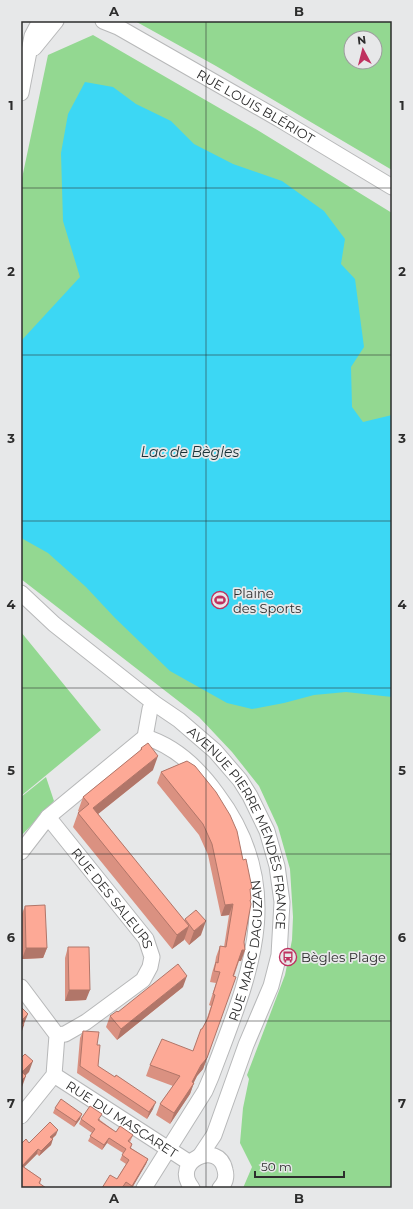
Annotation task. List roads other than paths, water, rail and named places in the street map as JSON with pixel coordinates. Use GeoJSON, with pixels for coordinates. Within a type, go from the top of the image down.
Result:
{"type":"FeatureCollection","features":[{"type":"Feature","properties":{"kind":"street"},"geometry":{"type":"LineString","coordinates":[[21,93],[32,36],[40,21]]}},
{"type":"Feature","properties":{"kind":"street"},"geometry":{"type":"LineString","coordinates":[[29,55],[56,21]]}},
{"type":"Feature","properties":{"kind":"street","name":"RUE LOUIS BLÉRIOT"},"geometry":{"type":"LineString","coordinates":[[103,21],[116,24],[392,187]]}},
{"type":"Feature","properties":{"kind":"street","name":"AVENUE PIERRE MENDÈS FRANCE"},"geometry":{"type":"LineString","coordinates":[[21,593],[54,624]]}},
{"type":"Feature","properties":{"kind":"street","name":"AVENUE PIERRE MENDÈS FRANCE"},"geometry":{"type":"LineString","coordinates":[[21,602],[54,624],[154,703],[198,735],[227,764],[240,780],[267,830],[279,875],[282,918],[279,955],[270,986],[246,1045],[230,1093],[211,1141],[195,1159]]}},
{"type":"Feature","properties":{"kind":"street"},"geometry":{"type":"LineString","coordinates":[[21,852],[48,817],[145,737],[150,709],[154,703]]}},
{"type":"Feature","properties":{"kind":"street","name":"RUE MARC DAGUZAN"},"geometry":{"type":"LineString","coordinates":[[144,1188],[204,1091],[211,1077],[250,968],[255,939],[258,904],[255,879],[249,858],[235,820],[227,806],[211,785],[190,763],[172,748],[145,737]]}},
{"type":"Feature","properties":{"kind":"street","name":"RUE DES SALEURS"},"geometry":{"type":"LineString","coordinates":[[48,817],[146,939],[152,957],[150,967],[143,980],[86,1022],[65,1034],[57,1035]]}},
{"type":"Feature","properties":{"kind":"street"},"geometry":{"type":"LineString","coordinates":[[21,987],[57,1035],[54,1075],[21,1116]]}},
{"type":"Feature","properties":{"kind":"street","name":"RUE DU MASCARET"},"geometry":{"type":"LineString","coordinates":[[54,1075],[168,1148],[195,1159]]}},
{"type":"Feature","properties":{"kind":"street","name":"AVENUE PIERRE MENDÈS FRANCE"},"geometry":{"type":"LineString","coordinates":[[220,1188],[226,1175],[221,1144],[227,1122],[230,1093]]}},
{"type":"Feature","properties":{"kind":"street"},"geometry":{"type":"LineString","coordinates":[[188,1185],[186,1174],[195,1159],[213,1156],[223,1163]]}},
{"type":"Feature","properties":{"kind":"water","name":"Lac de Bègles"},"geometry":{"type":"Polygon","coordinates":[[[85,82],[113,87],[136,104],[171,121],[194,144],[233,164],[282,181],[324,211],[345,239],[341,264],[355,279],[364,347],[351,367],[352,407],[363,422],[392,415],[392,697],[346,692],[314,695],[252,709],[227,703],[170,671],[115,618],[86,587],[48,553],[23,539],[21,536],[21,341],[80,277],[63,221],[61,153],[68,114],[85,82]]]}},
{"type":"Feature","properties":{"kind":"place","name":"Plaine des Sports"},"geometry":{"type":"Point","coordinates":[220,600]}},
{"type":"Feature","properties":{"kind":"place","name":"Bègles Plage"},"geometry":{"type":"Point","coordinates":[288,957]}}]}
